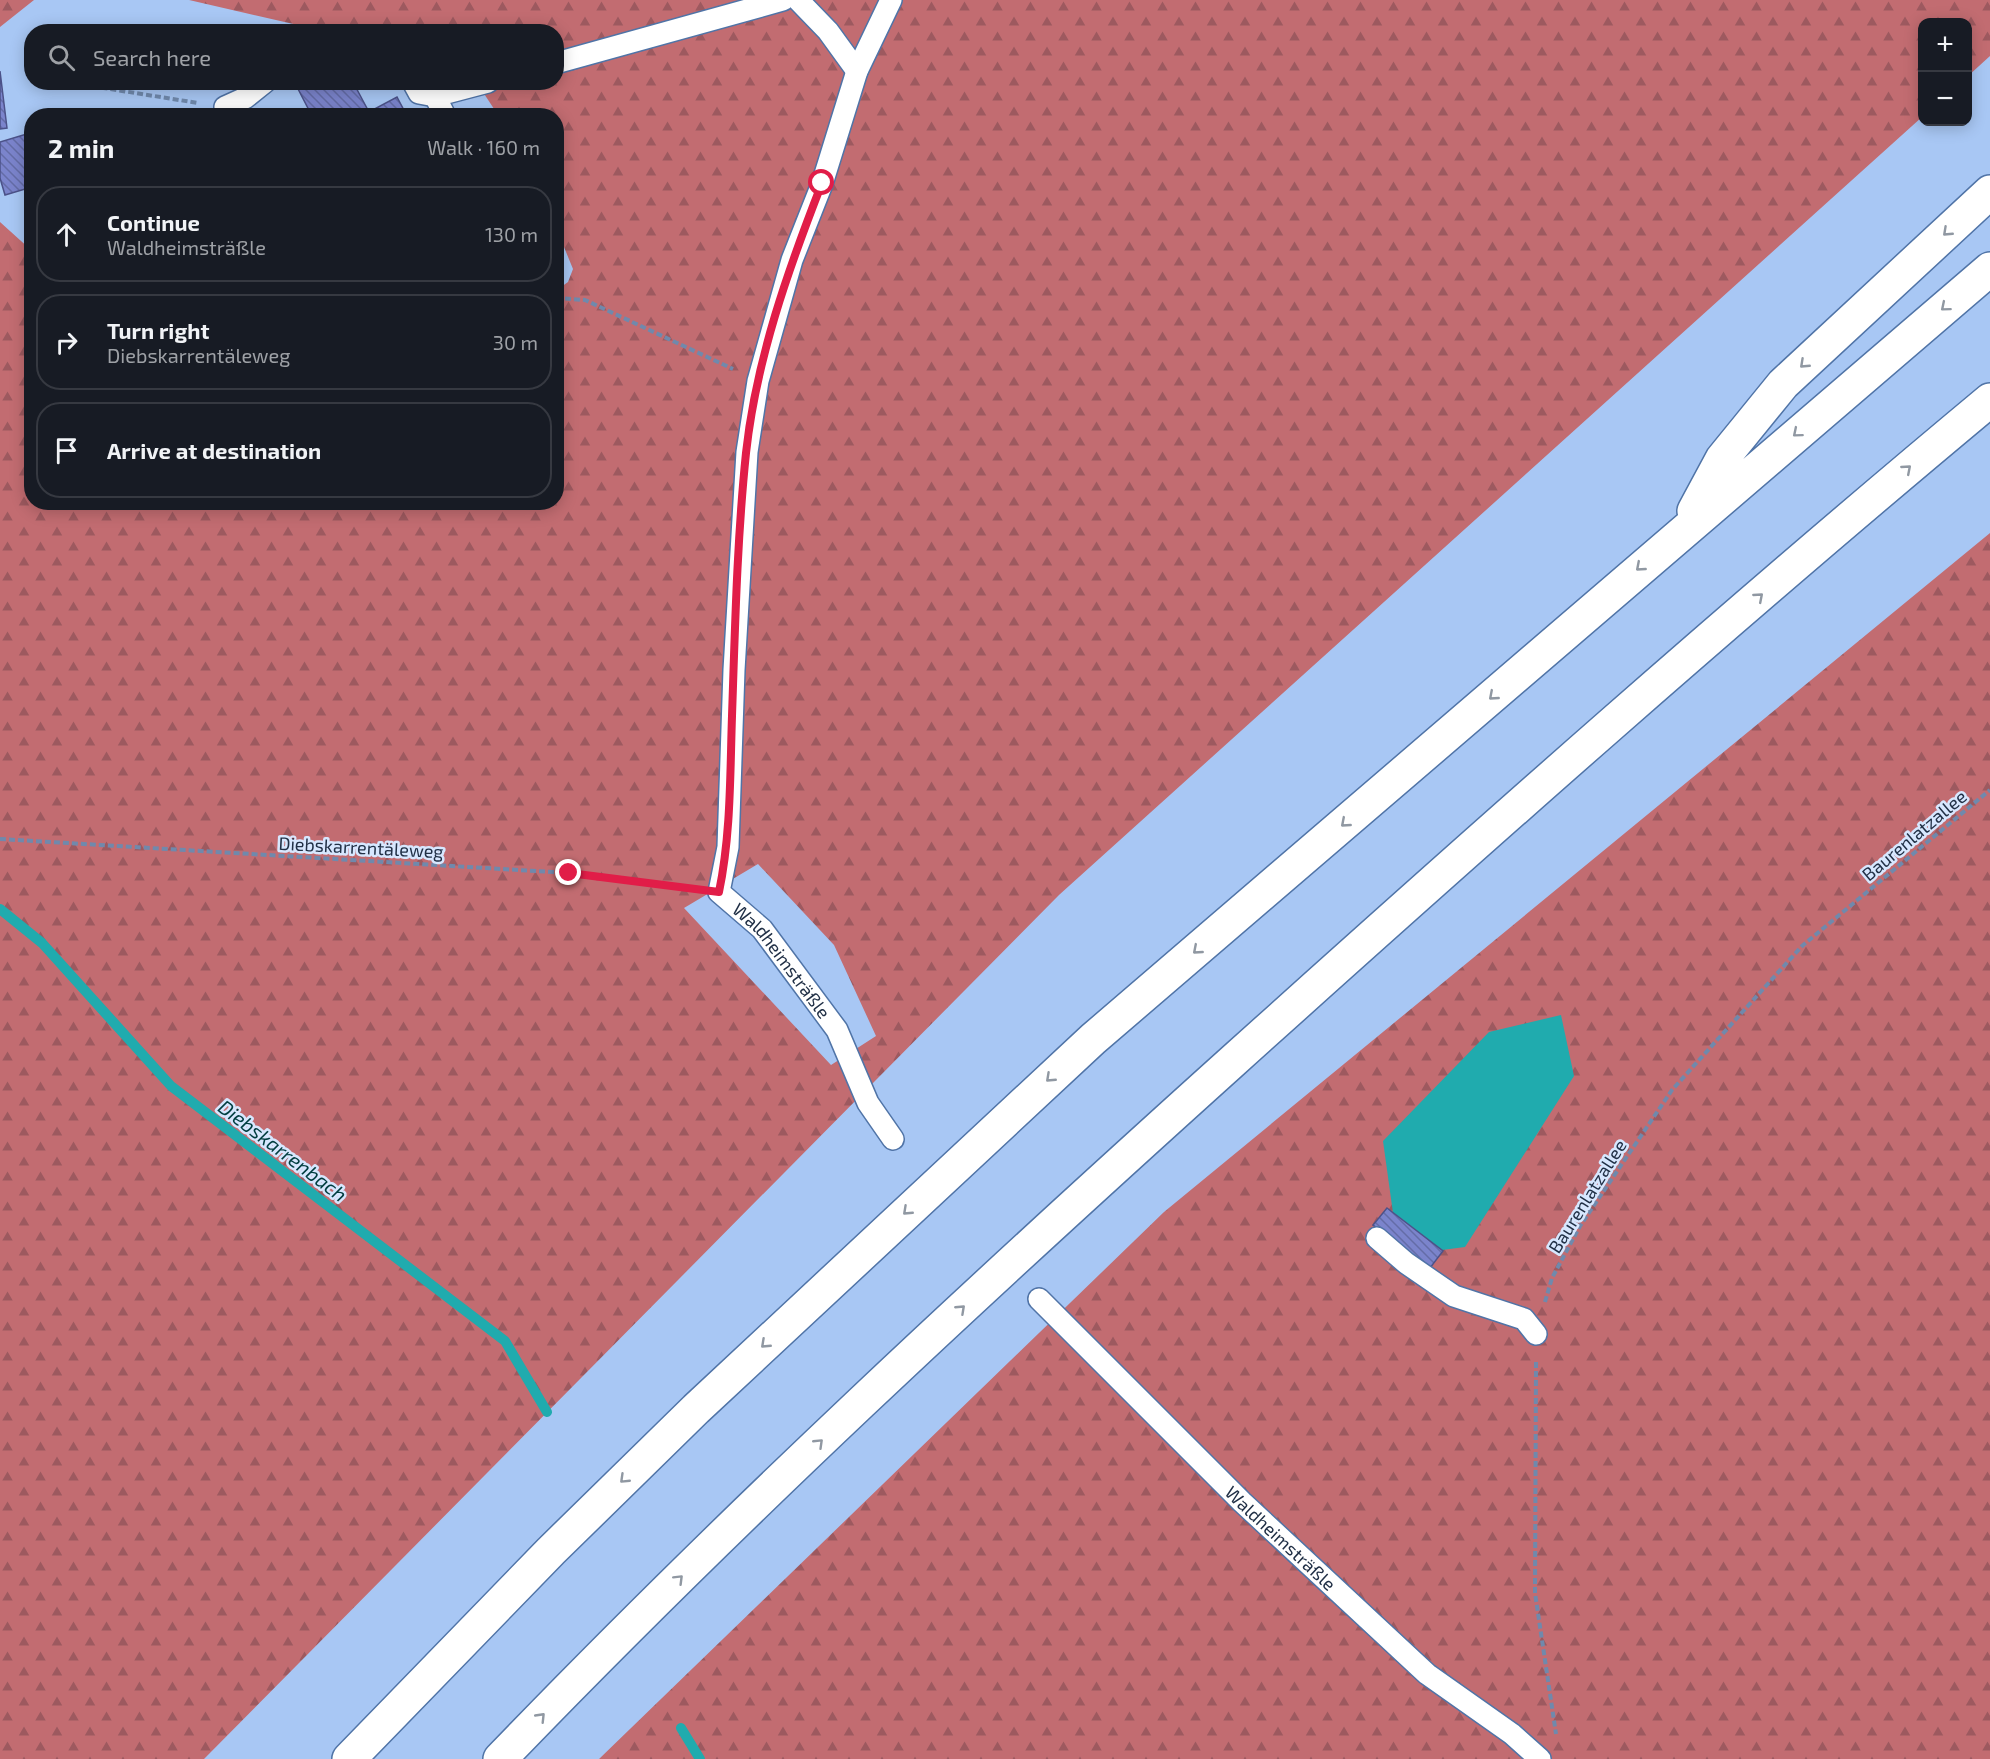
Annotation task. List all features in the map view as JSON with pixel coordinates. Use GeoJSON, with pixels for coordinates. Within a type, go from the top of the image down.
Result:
{"type":"FeatureCollection","features":[{"type":"Feature","properties":{"kind":"highway"},"geometry":{"type":"LineString","coordinates":[[1684,529],[1722,459],[1783,384],[1990,192]]}},
{"type":"Feature","properties":{"kind":"highway"},"geometry":{"type":"LineString","coordinates":[[350,1759],[551,1551],[722,1385],[1093,1039],[1684,529],[1990,269]]}},
{"type":"Feature","properties":{"kind":"highway"},"geometry":{"type":"LineString","coordinates":[[500,1759],[610,1646],[781,1479],[1106,1176],[1493,829],[1990,400]]}},
{"type":"Feature","properties":{"kind":"lane"},"geometry":{"type":"LineString","coordinates":[[564,61],[783,0]]}},
{"type":"Feature","properties":{"kind":"lane"},"geometry":{"type":"LineString","coordinates":[[798,0],[828,31],[857,71]]}},
{"type":"Feature","properties":{"kind":"lane","name":"Waldheimsträßle"},"geometry":{"type":"LineString","coordinates":[[891,0],[857,71],[822,183],[792,260],[758,381],[746,464],[734,659],[728,847],[719,892],[762,929],[837,1030],[868,1103],[893,1139]]}},
{"type":"Feature","properties":{"kind":"lane"},"geometry":{"type":"LineString","coordinates":[[225,107],[245,98],[255,90]]}},
{"type":"Feature","properties":{"kind":"lane"},"geometry":{"type":"LineString","coordinates":[[418,90],[420,93],[435,96],[458,90]]}},
{"type":"Feature","properties":{"kind":"lane"},"geometry":{"type":"LineString","coordinates":[[435,96],[441,108]]}},
{"type":"Feature","properties":{"kind":"lane"},"geometry":{"type":"LineString","coordinates":[[1377,1238],[1406,1263],[1454,1296],[1524,1319],[1536,1334]]}},
{"type":"Feature","properties":{"kind":"lane","name":"Waldheimsträßle"},"geometry":{"type":"LineString","coordinates":[[1039,1299],[1242,1502],[1427,1674],[1512,1734],[1540,1759]]}},
{"type":"Feature","properties":{"kind":"path"},"geometry":{"type":"LineString","coordinates":[[117,90],[225,107]]}},
{"type":"Feature","properties":{"kind":"path"},"geometry":{"type":"LineString","coordinates":[[564,299],[585,300],[758,381]]}},
{"type":"Feature","properties":{"kind":"path","name":"Baurenlatzallee"},"geometry":{"type":"LineString","coordinates":[[1556,1736],[1535,1593],[1536,1334],[1552,1278],[1580,1226],[1672,1090],[1802,946],[1990,790]]}},
{"type":"Feature","properties":{"kind":"path","name":"Diebskarrentäleweg"},"geometry":{"type":"LineString","coordinates":[[0,839],[569,873],[719,892]]}},
{"type":"Feature","properties":{"kind":"green space"},"geometry":{"type":"Polygon","coordinates":[[[0,0],[34,0],[0,27],[0,0]]]}},
{"type":"Feature","properties":{"kind":"green space"},"geometry":{"type":"Polygon","coordinates":[[[189,0],[1990,0],[1990,56],[1972,72],[1972,18],[1918,18],[1918,121],[1059,895],[204,1759],[0,1759],[0,222],[24,244],[24,510],[564,510],[564,285],[568,282],[573,269],[564,247],[564,108],[493,108],[482,90],[564,90],[564,24],[294,24],[189,0]],[[758,864],[684,908],[831,1065],[876,1036],[834,945],[758,864]]]}},
{"type":"Feature","properties":{"kind":"green space"},"geometry":{"type":"Polygon","coordinates":[[[1990,533],[1990,1759],[599,1759],[1164,1212],[1990,533]]]}},
{"type":"Feature","properties":{"kind":"shaded area"},"geometry":{"type":"Polygon","coordinates":[[[1561,1015],[1574,1076],[1465,1247],[1442,1250],[1393,1213],[1383,1141],[1489,1032],[1561,1015]]]}},
{"type":"Feature","properties":{"kind":"building"},"geometry":{"type":"Polygon","coordinates":[[[0,71],[7,128],[0,129],[0,71]]]}},
{"type":"Feature","properties":{"kind":"building"},"geometry":{"type":"Polygon","coordinates":[[[299,90],[357,90],[367,108],[308,108],[299,90]]]}},
{"type":"Feature","properties":{"kind":"building"},"geometry":{"type":"Polygon","coordinates":[[[397,97],[403,108],[376,108],[397,97]]]}},
{"type":"Feature","properties":{"kind":"building"},"geometry":{"type":"Polygon","coordinates":[[[24,135],[24,189],[5,195],[0,178],[0,142],[24,135]]]}},
{"type":"Feature","properties":{"kind":"building"},"geometry":{"type":"Polygon","coordinates":[[[1387,1208],[1443,1251],[1430,1268],[1373,1225],[1387,1208]]]}},
{"type":"Feature","properties":{"kind":"waterway","name":"Diebskarrenbach"},"geometry":{"type":"LineString","coordinates":[[0,909],[42,943],[171,1086],[505,1341],[547,1412]]}},
{"type":"Feature","properties":{"kind":"waterway","name":"Diebskarrenbach"},"geometry":{"type":"LineString","coordinates":[[681,1728],[700,1759]]}},
{"type":"Feature","properties":{"kind":"route"},"geometry":{"type":"LineString","coordinates":[[569,873],[719,892],[728,847],[734,670],[747,452],[758,381],[792,260],[822,183]]}}]}
